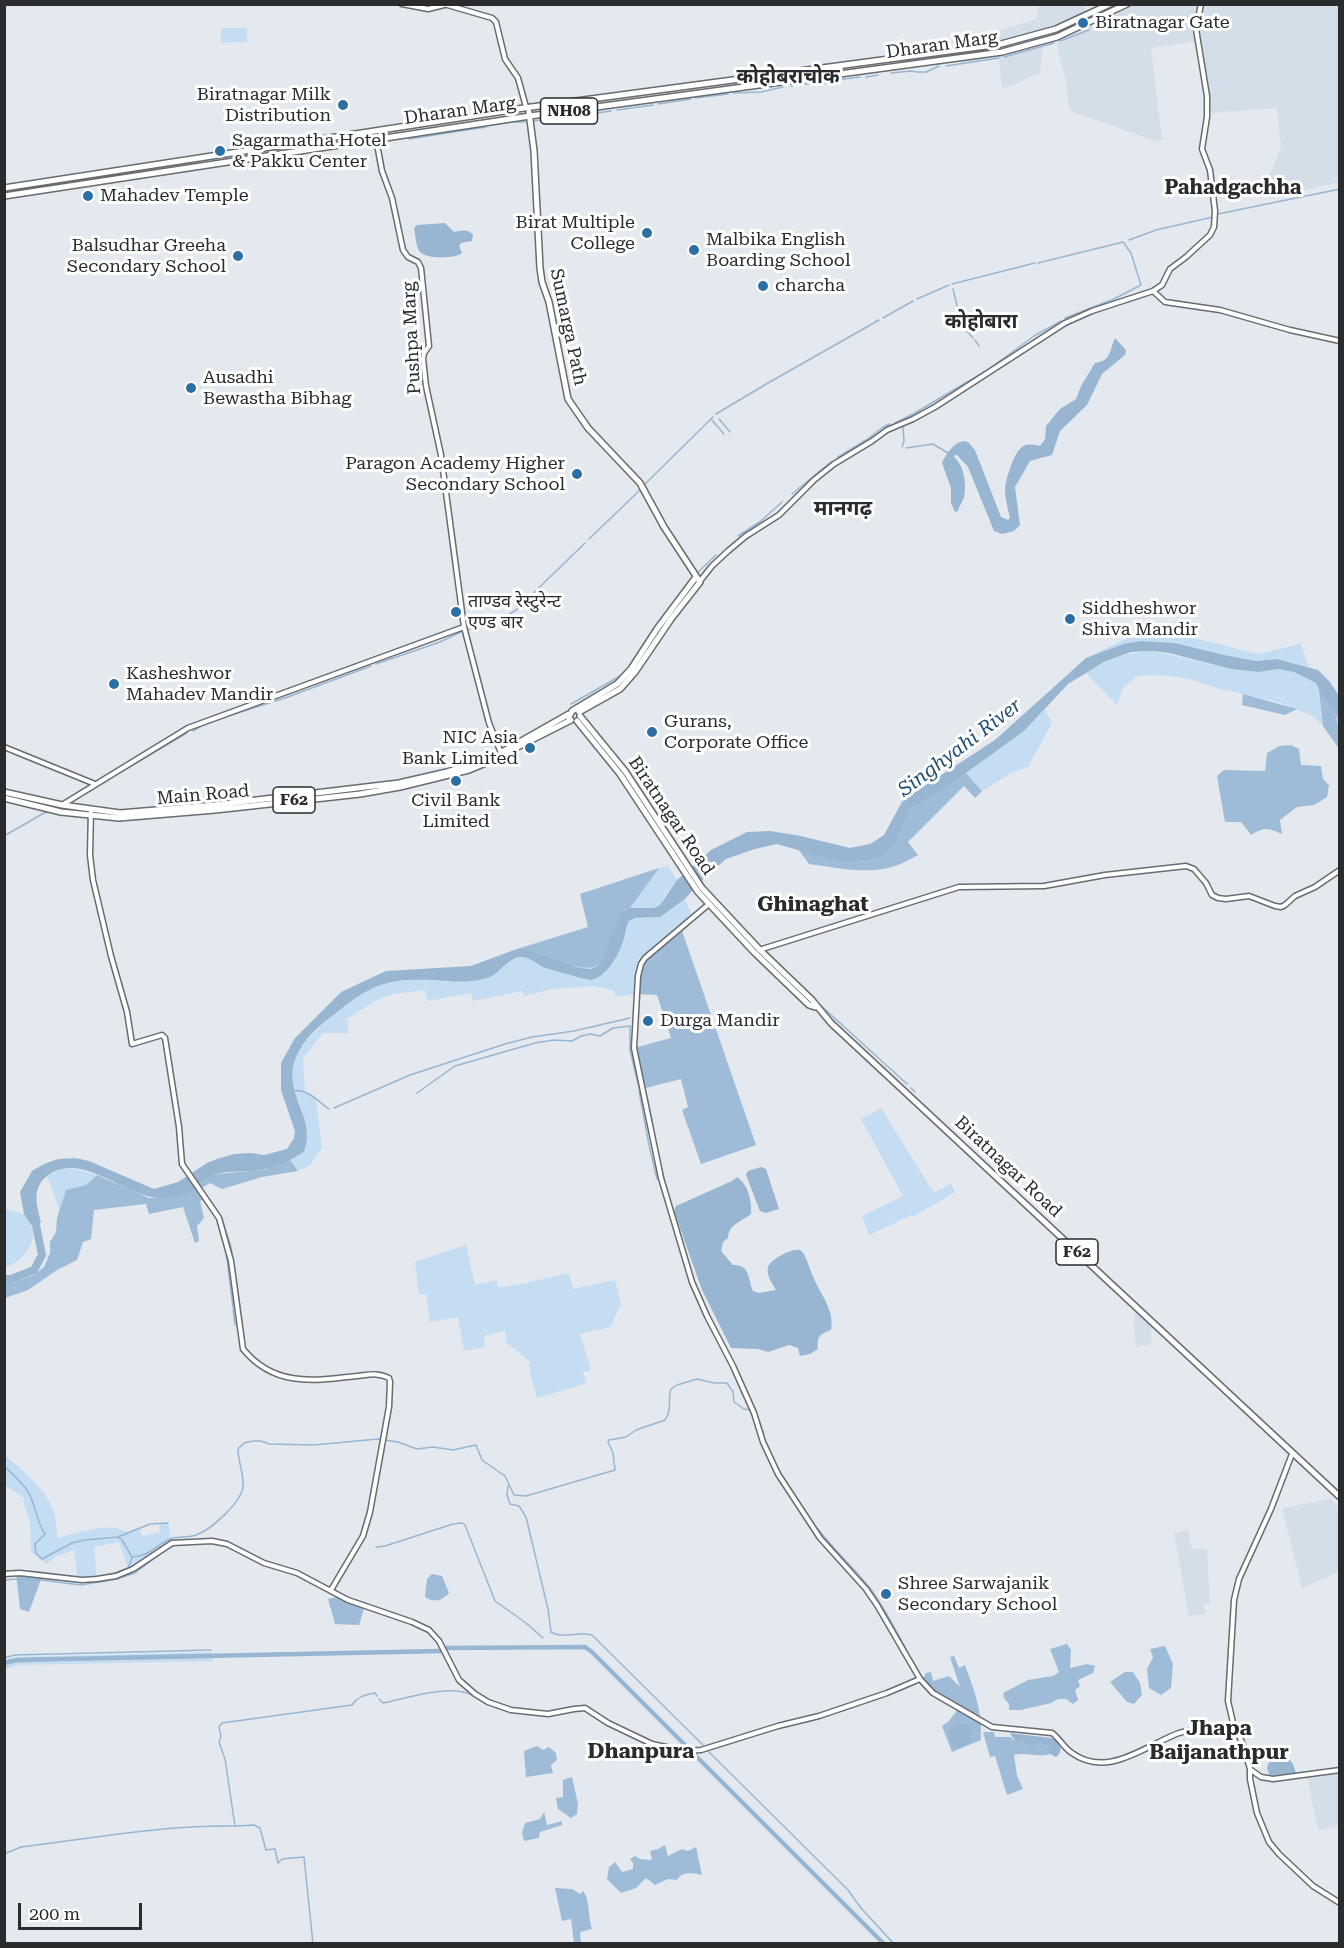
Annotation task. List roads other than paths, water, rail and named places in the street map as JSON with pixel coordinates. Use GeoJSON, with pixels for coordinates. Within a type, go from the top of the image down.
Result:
{"type":"FeatureCollection","features":[{"type":"Feature","properties":{"kind":"main road","name":"Dharan Marg"},"geometry":{"type":"LineString","coordinates":[[4,188],[527,108],[1001,45],[1056,29],[1110,4]]}},
{"type":"Feature","properties":{"kind":"main road","name":"Dharan Marg"},"geometry":{"type":"LineString","coordinates":[[4,196],[530,116],[1002,52],[1057,37],[1127,4]]}},
{"type":"Feature","properties":{"kind":"main road","name":"Sumarga Path"},"geometry":{"type":"LineString","coordinates":[[527,108],[534,151],[540,268],[568,399],[588,428],[640,483],[664,527],[698,580]]}},
{"type":"Feature","properties":{"kind":"main road","name":"Main Road"},"geometry":{"type":"LineString","coordinates":[[4,798],[61,812],[120,813],[244,802],[399,783],[467,766],[502,754],[575,715],[617,684],[631,669],[657,629],[698,580]]}},
{"type":"Feature","properties":{"kind":"main road","name":"Biratnagar Road"},"geometry":{"type":"LineString","coordinates":[[575,715],[620,774],[709,904],[757,951]]}},
{"type":"Feature","properties":{"kind":"main road","name":"Main Road"},"geometry":{"type":"LineString","coordinates":[[4,792],[91,812]]}},
{"type":"Feature","properties":{"kind":"main road","name":"Biratnagar Road"},"geometry":{"type":"LineString","coordinates":[[700,890],[809,1005],[815,1007],[1340,1497]]}},
{"type":"Feature","properties":{"kind":"street"},"geometry":{"type":"LineString","coordinates":[[402,4],[429,9],[445,5],[492,18],[496,22],[505,59],[518,78],[527,108]]}},
{"type":"Feature","properties":{"kind":"street"},"geometry":{"type":"LineString","coordinates":[[698,580],[746,536],[779,515],[814,480],[834,464],[887,429],[935,407],[1065,323],[1092,311],[1150,292],[1162,285],[1170,268],[1210,235],[1215,220],[1210,170],[1202,149],[1207,117],[1207,96],[1196,29],[1201,4]]}},
{"type":"Feature","properties":{"kind":"street","name":"Pushpa Marg"},"geometry":{"type":"LineString","coordinates":[[376,139],[380,164],[392,198],[403,250],[408,257],[418,262],[421,268],[429,343],[423,359],[426,386],[441,455],[464,627],[489,723],[502,754]]}},
{"type":"Feature","properties":{"kind":"street"},"geometry":{"type":"LineString","coordinates":[[1150,292],[1165,302],[1220,310],[1290,330],[1340,340]]}},
{"type":"Feature","properties":{"kind":"street"},"geometry":{"type":"LineString","coordinates":[[62,805],[188,728],[464,627]]}},
{"type":"Feature","properties":{"kind":"street"},"geometry":{"type":"LineString","coordinates":[[4,747],[96,784]]}},
{"type":"Feature","properties":{"kind":"street"},"geometry":{"type":"LineString","coordinates":[[91,812],[90,855],[93,880],[111,956],[128,1012],[132,1044],[162,1035],[165,1038],[179,1127],[181,1158],[219,1218],[228,1247],[243,1349],[275,1375],[289,1379],[327,1380],[379,1374],[386,1376],[390,1382],[390,1395],[370,1512],[363,1536],[331,1591]]}},
{"type":"Feature","properties":{"kind":"street"},"geometry":{"type":"LineString","coordinates":[[757,951],[958,887],[1044,886],[1105,875],[1186,866],[1194,869],[1206,883],[1212,895],[1218,898],[1249,896],[1281,907],[1295,896],[1315,887],[1340,870]]}},
{"type":"Feature","properties":{"kind":"street"},"geometry":{"type":"LineString","coordinates":[[709,904],[645,958],[641,964],[638,975],[634,1048],[668,1204],[681,1240],[692,1282],[749,1402],[763,1442],[778,1474],[820,1538],[866,1589],[920,1679],[940,1698],[981,1722],[1002,1729],[1052,1734],[1071,1753],[1089,1762],[1099,1763],[1121,1759],[1190,1730],[1225,1730],[1234,1727]]}},
{"type":"Feature","properties":{"kind":"street"},"geometry":{"type":"LineString","coordinates":[[1292,1454],[1271,1509],[1242,1569],[1237,1586],[1228,1701],[1234,1727],[1242,1742],[1250,1769],[1257,1813],[1269,1842],[1313,1886],[1340,1903]]}},
{"type":"Feature","properties":{"kind":"street"},"geometry":{"type":"LineString","coordinates":[[4,1574],[20,1573],[82,1580],[97,1579],[116,1576],[133,1569],[172,1543],[212,1541],[227,1544],[264,1563],[297,1573],[348,1600],[429,1630],[439,1641],[459,1680],[488,1702],[511,1710],[548,1714],[585,1708],[604,1721],[652,1744],[684,1751],[707,1748],[830,1712],[920,1679]]}},
{"type":"Feature","properties":{"kind":"street"},"geometry":{"type":"LineString","coordinates":[[1250,1769],[1261,1777]]}},
{"type":"Feature","properties":{"kind":"street"},"geometry":{"type":"LineString","coordinates":[[1250,1779],[1284,1778],[1340,1770]]}},
{"type":"Feature","properties":{"kind":"waterway"},"geometry":{"type":"LineString","coordinates":[[1060,41],[1089,30]]}},
{"type":"Feature","properties":{"kind":"waterway"},"geometry":{"type":"LineString","coordinates":[[1004,57],[1054,43]]}},
{"type":"Feature","properties":{"kind":"waterway"},"geometry":{"type":"LineString","coordinates":[[946,66],[999,58]]}},
{"type":"Feature","properties":{"kind":"waterway"},"geometry":{"type":"LineString","coordinates":[[891,73],[926,72],[939,66]]}},
{"type":"Feature","properties":{"kind":"waterway"},"geometry":{"type":"LineString","coordinates":[[866,77],[878,75]]}},
{"type":"Feature","properties":{"kind":"waterway"},"geometry":{"type":"LineString","coordinates":[[791,86],[823,84],[860,77]]}},
{"type":"Feature","properties":{"kind":"waterway"},"geometry":{"type":"LineString","coordinates":[[733,93],[761,92],[783,87]]}},
{"type":"Feature","properties":{"kind":"waterway"},"geometry":{"type":"LineString","coordinates":[[695,98],[728,94]]}},
{"type":"Feature","properties":{"kind":"waterway"},"geometry":{"type":"LineString","coordinates":[[658,104],[691,99]]}},
{"type":"Feature","properties":{"kind":"waterway"},"geometry":{"type":"LineString","coordinates":[[617,110],[653,105]]}},
{"type":"Feature","properties":{"kind":"waterway"},"geometry":{"type":"LineString","coordinates":[[534,121],[611,111]]}},
{"type":"Feature","properties":{"kind":"waterway"},"geometry":{"type":"LineString","coordinates":[[514,122],[525,122]]}},
{"type":"Feature","properties":{"kind":"waterway"},"geometry":{"type":"LineString","coordinates":[[409,139],[486,127]]}},
{"type":"Feature","properties":{"kind":"waterway"},"geometry":{"type":"LineString","coordinates":[[1218,214],[1340,189]]}},
{"type":"Feature","properties":{"kind":"waterway"},"geometry":{"type":"LineString","coordinates":[[1129,240],[1156,230],[1213,217]]}},
{"type":"Feature","properties":{"kind":"waterway"},"geometry":{"type":"LineString","coordinates":[[1038,263],[1123,242],[1131,253],[1141,285],[1114,299],[1065,318]]}},
{"type":"Feature","properties":{"kind":"waterway"},"geometry":{"type":"LineString","coordinates":[[952,284],[1035,263]]}},
{"type":"Feature","properties":{"kind":"waterway"},"geometry":{"type":"LineString","coordinates":[[917,299],[949,285]]}},
{"type":"Feature","properties":{"kind":"waterway"},"geometry":{"type":"LineString","coordinates":[[953,289],[962,326],[973,338]]}},
{"type":"Feature","properties":{"kind":"waterway"},"geometry":{"type":"LineString","coordinates":[[883,318],[913,301]]}},
{"type":"Feature","properties":{"kind":"waterway"},"geometry":{"type":"LineString","coordinates":[[716,414],[879,320]]}},
{"type":"Feature","properties":{"kind":"waterway"},"geometry":{"type":"LineString","coordinates":[[989,369],[1034,336],[1061,321]]}},
{"type":"Feature","properties":{"kind":"waterway"},"geometry":{"type":"LineString","coordinates":[[975,340],[979,346]]}},
{"type":"Feature","properties":{"kind":"waterway"},"geometry":{"type":"LineString","coordinates":[[895,423],[984,372]]}},
{"type":"Feature","properties":{"kind":"waterway"},"geometry":{"type":"LineString","coordinates":[[643,486],[713,417]]}},
{"type":"Feature","properties":{"kind":"waterway"},"geometry":{"type":"LineString","coordinates":[[711,419],[724,434]]}},
{"type":"Feature","properties":{"kind":"waterway"},"geometry":{"type":"LineString","coordinates":[[719,419],[730,432]]}},
{"type":"Feature","properties":{"kind":"waterway"},"geometry":{"type":"LineString","coordinates":[[838,457],[890,424]]}},
{"type":"Feature","properties":{"kind":"waterway"},"geometry":{"type":"LineString","coordinates":[[902,447],[903,427]]}},
{"type":"Feature","properties":{"kind":"waterway"},"geometry":{"type":"LineString","coordinates":[[906,448],[933,444],[948,453]]}},
{"type":"Feature","properties":{"kind":"waterway"},"geometry":{"type":"LineString","coordinates":[[792,494],[831,462]]}},
{"type":"Feature","properties":{"kind":"waterway"},"geometry":{"type":"LineString","coordinates":[[589,539],[640,490]]}},
{"type":"Feature","properties":{"kind":"waterway"},"geometry":{"type":"LineString","coordinates":[[738,536],[761,521],[782,502]]}},
{"type":"Feature","properties":{"kind":"waterway"},"geometry":{"type":"LineString","coordinates":[[467,630],[503,618],[516,610],[585,543]]}},
{"type":"Feature","properties":{"kind":"waterway"},"geometry":{"type":"LineString","coordinates":[[697,573],[716,555]]}},
{"type":"Feature","properties":{"kind":"waterway"},"geometry":{"type":"LineString","coordinates":[[376,664],[440,642],[461,632]]}},
{"type":"Feature","properties":{"kind":"waterway"},"geometry":{"type":"LineString","coordinates":[[631,664],[645,643]]}},
{"type":"Feature","properties":{"kind":"waterway"},"geometry":{"type":"LineString","coordinates":[[193,731],[206,723],[285,698],[371,666]]}},
{"type":"Feature","properties":{"kind":"waterway"},"geometry":{"type":"LineString","coordinates":[[571,704],[622,675]]}},
{"type":"Feature","properties":{"kind":"waterway"},"geometry":{"type":"LineString","coordinates":[[85,793],[187,733]]}},
{"type":"Feature","properties":{"kind":"waterway"},"geometry":{"type":"LineString","coordinates":[[4,836],[44,813],[52,812]]}},
{"type":"Feature","properties":{"kind":"waterway"},"geometry":{"type":"LineString","coordinates":[[700,881],[705,887]]}},
{"type":"Feature","properties":{"kind":"waterway"},"geometry":{"type":"LineString","coordinates":[[817,1002],[907,1084]]}},
{"type":"Feature","properties":{"kind":"waterway"},"geometry":{"type":"LineString","coordinates":[[334,1108],[410,1075],[505,1044],[630,1018]]}},
{"type":"Feature","properties":{"kind":"waterway"},"geometry":{"type":"LineString","coordinates":[[417,1093],[455,1066],[535,1043],[554,1040],[572,1041],[590,1034],[600,1036],[613,1028],[630,1026],[630,1050],[639,1088]]}},
{"type":"Feature","properties":{"kind":"waterway"},"geometry":{"type":"LineString","coordinates":[[641,1071],[654,1136]]}},
{"type":"Feature","properties":{"kind":"waterway"},"geometry":{"type":"LineString","coordinates":[[911,1088],[915,1092]]}},
{"type":"Feature","properties":{"kind":"waterway"},"geometry":{"type":"LineString","coordinates":[[294,1091],[308,1094],[329,1109]]}},
{"type":"Feature","properties":{"kind":"waterway"},"geometry":{"type":"LineString","coordinates":[[639,1091],[657,1179]]}},
{"type":"Feature","properties":{"kind":"waterway"},"geometry":{"type":"LineString","coordinates":[[659,1159],[664,1178]]}},
{"type":"Feature","properties":{"kind":"waterway"},"geometry":{"type":"LineString","coordinates":[[198,1184],[205,1193]]}},
{"type":"Feature","properties":{"kind":"waterway"},"geometry":{"type":"LineString","coordinates":[[210,1200],[222,1219],[231,1247],[242,1323]]}},
{"type":"Feature","properties":{"kind":"waterway","name":"Singhyahi River"},"geometry":{"type":"LineString","coordinates":[[4,1279],[11,1279],[34,1270],[42,1255],[35,1220]]}},
{"type":"Feature","properties":{"kind":"waterway"},"geometry":{"type":"LineString","coordinates":[[226,1251],[233,1307]]}},
{"type":"Feature","properties":{"kind":"waterway"},"geometry":{"type":"LineString","coordinates":[[233,1309],[235,1325]]}},
{"type":"Feature","properties":{"kind":"waterway"},"geometry":{"type":"LineString","coordinates":[[4,1466],[23,1485],[31,1497],[45,1534],[35,1544],[36,1553],[42,1559],[72,1543],[118,1537],[132,1557],[144,1555],[173,1538],[196,1535],[225,1515],[237,1500],[243,1486],[238,1449],[244,1443],[261,1441],[269,1444],[314,1445],[378,1439],[398,1442],[417,1449],[433,1447],[453,1450],[476,1445],[482,1460],[505,1476],[514,1495],[526,1496],[615,1470],[609,1440],[626,1437],[636,1430],[665,1420],[669,1412],[671,1389],[677,1385],[697,1379],[727,1383],[733,1392],[734,1402],[750,1410]]}},
{"type":"Feature","properties":{"kind":"waterway"},"geometry":{"type":"LineString","coordinates":[[755,1412],[762,1428]]}},
{"type":"Feature","properties":{"kind":"waterway"},"geometry":{"type":"LineString","coordinates":[[763,1431],[763,1436]]}},
{"type":"Feature","properties":{"kind":"waterway"},"geometry":{"type":"LineString","coordinates":[[777,1468],[790,1490]]}},
{"type":"Feature","properties":{"kind":"waterway"},"geometry":{"type":"LineString","coordinates":[[508,1486],[507,1495],[510,1504],[519,1506],[526,1517],[548,1609],[551,1632],[560,1635],[592,1635],[703,1745]]}},
{"type":"Feature","properties":{"kind":"waterway"},"geometry":{"type":"LineString","coordinates":[[118,1537],[150,1524],[168,1523]]}},
{"type":"Feature","properties":{"kind":"waterway"},"geometry":{"type":"LineString","coordinates":[[376,1547],[462,1523],[465,1525],[495,1601],[543,1638]]}},
{"type":"Feature","properties":{"kind":"waterway"},"geometry":{"type":"LineString","coordinates":[[818,1529],[870,1588],[890,1619],[919,1673]]}},
{"type":"Feature","properties":{"kind":"waterway"},"geometry":{"type":"LineString","coordinates":[[4,1580],[41,1580],[81,1585],[117,1579],[135,1573],[175,1545]]}},
{"type":"Feature","properties":{"kind":"waterway"},"geometry":{"type":"LineString","coordinates":[[88,1578],[128,1568],[132,1558]]}},
{"type":"Feature","properties":{"kind":"waterway"},"geometry":{"type":"LineString","coordinates":[[4,1572],[31,1571],[74,1577]]}},
{"type":"Feature","properties":{"kind":"waterway"},"geometry":{"type":"LineString","coordinates":[[443,1648],[585,1647],[688,1748]]}},
{"type":"Feature","properties":{"kind":"waterway"},"geometry":{"type":"LineString","coordinates":[[4,1658],[15,1655],[211,1650]]}},
{"type":"Feature","properties":{"kind":"waterway"},"geometry":{"type":"LineString","coordinates":[[63,1659],[441,1651]]}},
{"type":"Feature","properties":{"kind":"waterway"},"geometry":{"type":"LineString","coordinates":[[4,1663],[17,1660],[60,1659]]}},
{"type":"Feature","properties":{"kind":"waterway"},"geometry":{"type":"LineString","coordinates":[[929,1686],[935,1691]]}},
{"type":"Feature","properties":{"kind":"waterway"},"geometry":{"type":"LineString","coordinates":[[379,1699],[383,1703],[441,1691],[464,1692],[474,1696]]}},
{"type":"Feature","properties":{"kind":"waterway"},"geometry":{"type":"LineString","coordinates":[[4,1854],[21,1847],[128,1833],[235,1826],[225,1759],[219,1742],[221,1736],[219,1727],[222,1723],[352,1705],[365,1695],[375,1693],[377,1696]]}},
{"type":"Feature","properties":{"kind":"waterway"},"geometry":{"type":"LineString","coordinates":[[709,1752],[848,1890],[894,1944]]}},
{"type":"Feature","properties":{"kind":"waterway"},"geometry":{"type":"LineString","coordinates":[[693,1753],[884,1944]]}},
{"type":"Feature","properties":{"kind":"waterway"},"geometry":{"type":"LineString","coordinates":[[236,1826],[254,1825],[260,1828],[266,1850],[275,1849],[278,1863],[282,1859],[304,1857],[313,1944]]}},
{"type":"Feature","properties":{"kind":"place","name":"Biratnagar Gate"},"geometry":{"type":"Point","coordinates":[1083,23]}},
{"type":"Feature","properties":{"kind":"place","name":"Biratnagar Milk Distribution"},"geometry":{"type":"Point","coordinates":[343,105]}},
{"type":"Feature","properties":{"kind":"place","name":"Sagarmatha Hotel & Pakku Center"},"geometry":{"type":"Point","coordinates":[220,151]}},
{"type":"Feature","properties":{"kind":"place","name":"Mahadev Temple"},"geometry":{"type":"Point","coordinates":[88,196]}},
{"type":"Feature","properties":{"kind":"place","name":"Birat Multiple College"},"geometry":{"type":"Point","coordinates":[647,233]}},
{"type":"Feature","properties":{"kind":"place","name":"Malbika English Boarding School"},"geometry":{"type":"Point","coordinates":[694,250]}},
{"type":"Feature","properties":{"kind":"place","name":"Balsudhar Greeha Secondary School"},"geometry":{"type":"Point","coordinates":[238,256]}},
{"type":"Feature","properties":{"kind":"place","name":"charcha"},"geometry":{"type":"Point","coordinates":[763,286]}},
{"type":"Feature","properties":{"kind":"place","name":"Ausadhi Bewastha Bibhag"},"geometry":{"type":"Point","coordinates":[191,388]}},
{"type":"Feature","properties":{"kind":"place","name":"Paragon Academy Higher Secondary School"},"geometry":{"type":"Point","coordinates":[577,474]}},
{"type":"Feature","properties":{"kind":"place","name":"ताण्डव रेस्टुरेन्ट एण्ड बार"},"geometry":{"type":"Point","coordinates":[456,612]}},
{"type":"Feature","properties":{"kind":"place","name":"Siddheshwor Shiva Mandir"},"geometry":{"type":"Point","coordinates":[1070,619]}},
{"type":"Feature","properties":{"kind":"place","name":"Kasheshwor Mahadev Mandir"},"geometry":{"type":"Point","coordinates":[114,684]}},
{"type":"Feature","properties":{"kind":"place","name":"Gurans, Corporate Office"},"geometry":{"type":"Point","coordinates":[652,732]}},
{"type":"Feature","properties":{"kind":"place","name":"NIC Asia Bank Limited"},"geometry":{"type":"Point","coordinates":[530,748]}},
{"type":"Feature","properties":{"kind":"place","name":"Civil Bank Limited"},"geometry":{"type":"Point","coordinates":[456,781]}},
{"type":"Feature","properties":{"kind":"place","name":"Durga Mandir"},"geometry":{"type":"Point","coordinates":[648,1021]}},
{"type":"Feature","properties":{"kind":"place","name":"Shree Sarwajanik Secondary School"},"geometry":{"type":"Point","coordinates":[886,1594]}},
{"type":"Feature","properties":{"kind":"district","name":"कोहोबराचोक"},"geometry":{"type":"Point","coordinates":[788,77]}},
{"type":"Feature","properties":{"kind":"district","name":"Pahadgachha"},"geometry":{"type":"Point","coordinates":[1233,188]}},
{"type":"Feature","properties":{"kind":"district","name":"कोहोबारा"},"geometry":{"type":"Point","coordinates":[981,322]}},
{"type":"Feature","properties":{"kind":"district","name":"मानगढ़"},"geometry":{"type":"Point","coordinates":[843,509]}},
{"type":"Feature","properties":{"kind":"district","name":"Ghinaghat"},"geometry":{"type":"Point","coordinates":[813,905]}},
{"type":"Feature","properties":{"kind":"district","name":"Jhapa Baijanathpur"},"geometry":{"type":"Point","coordinates":[1219,1741]}},
{"type":"Feature","properties":{"kind":"district","name":"Dhanpura"},"geometry":{"type":"Point","coordinates":[641,1752]}}]}
